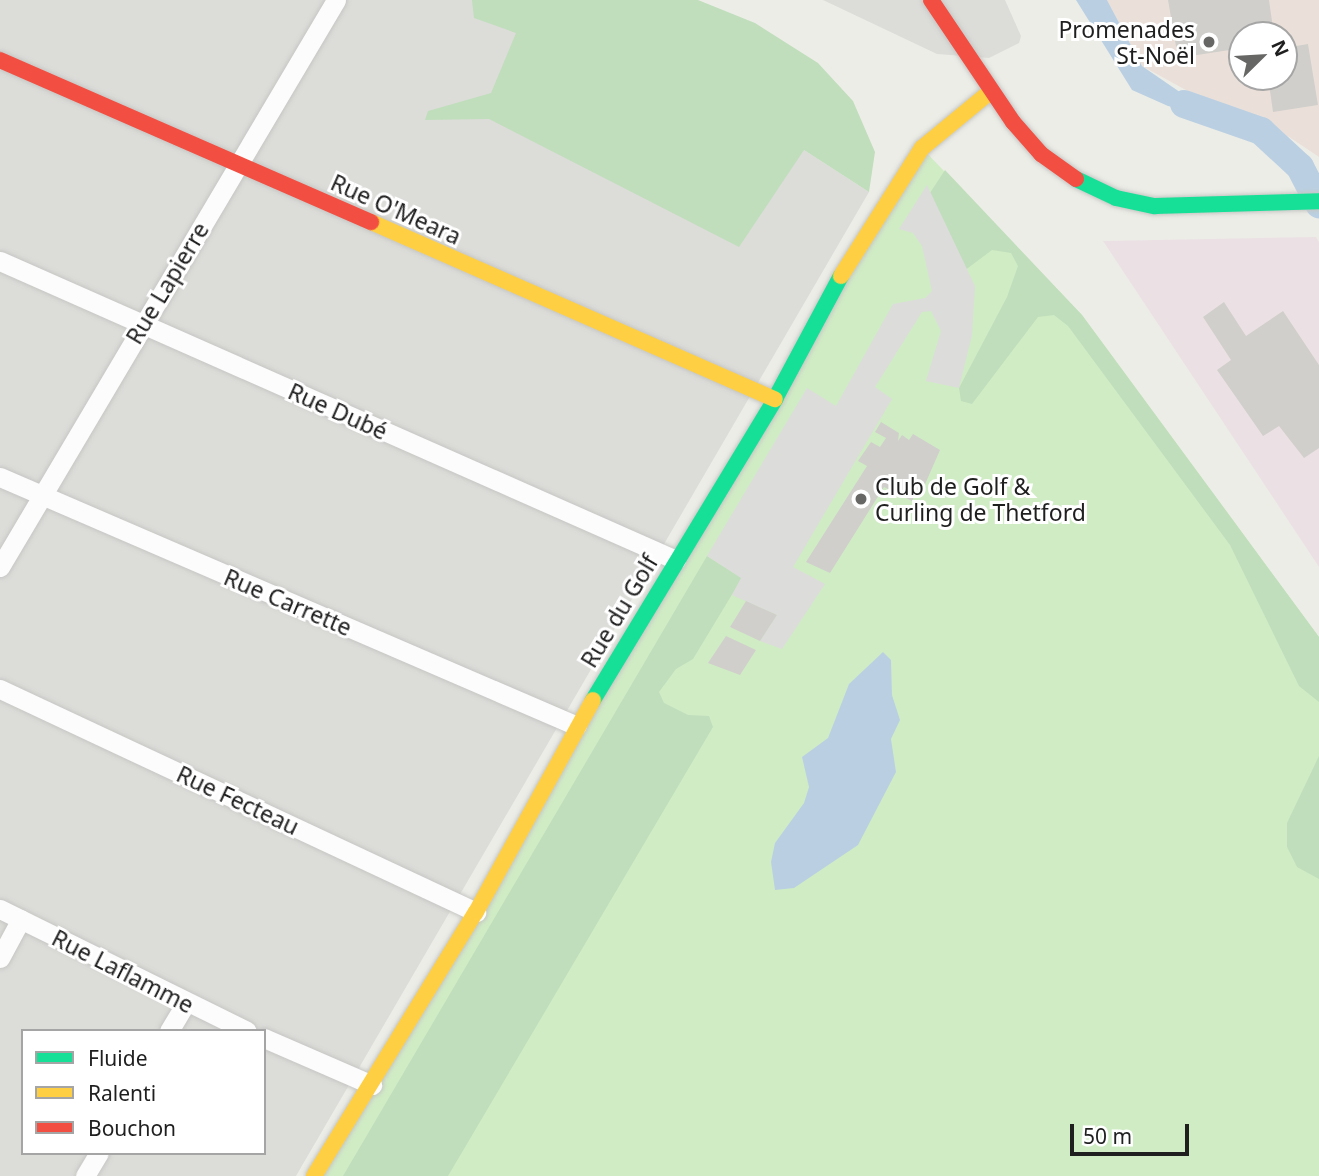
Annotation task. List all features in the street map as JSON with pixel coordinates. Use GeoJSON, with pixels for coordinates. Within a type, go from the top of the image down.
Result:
{"type":"FeatureCollection","features":[{"type":"Feature","properties":{"kind":"street","name":"Rue Lapierre"},"geometry":{"type":"LineString","coordinates":[[0,567],[336,0]]}},
{"type":"Feature","properties":{"kind":"street"},"geometry":{"type":"LineString","coordinates":[[931,0],[990,92],[1041,154],[1083,184],[1116,198],[1189,209],[1319,201]]}},
{"type":"Feature","properties":{"kind":"street","name":"Rue O'Meara"},"geometry":{"type":"LineString","coordinates":[[0,60],[775,399]]}},
{"type":"Feature","properties":{"kind":"street","name":"Rue du Golf"},"geometry":{"type":"LineString","coordinates":[[314,1176],[372,1085],[475,912],[577,726],[775,399],[846,265],[922,148],[990,92]]}},
{"type":"Feature","properties":{"kind":"street","name":"Rue Dubé"},"geometry":{"type":"LineString","coordinates":[[0,261],[676,560]]}},
{"type":"Feature","properties":{"kind":"street","name":"Rue Carrette"},"geometry":{"type":"LineString","coordinates":[[0,477],[577,726]]}},
{"type":"Feature","properties":{"kind":"street","name":"Rue Fecteau"},"geometry":{"type":"LineString","coordinates":[[0,689],[475,912]]}},
{"type":"Feature","properties":{"kind":"street","name":"Rue Laflamme"},"geometry":{"type":"LineString","coordinates":[[0,909],[185,1004],[242,1029]]}},
{"type":"Feature","properties":{"kind":"street"},"geometry":{"type":"LineString","coordinates":[[0,958],[22,919]]}},
{"type":"Feature","properties":{"kind":"street"},"geometry":{"type":"LineString","coordinates":[[170,1029],[185,1004]]}},
{"type":"Feature","properties":{"kind":"street"},"geometry":{"type":"LineString","coordinates":[[266,1039],[372,1085]]}},
{"type":"Feature","properties":{"kind":"street"},"geometry":{"type":"LineString","coordinates":[[85,1176],[98,1155]]}},
{"type":"Feature","properties":{"kind":"shaded area"},"geometry":{"type":"Polygon","coordinates":[[[0,0],[529,0],[804,150],[869,192],[296,1176],[0,1176],[0,0]]]}},
{"type":"Feature","properties":{"kind":"shaded area"},"geometry":{"type":"Polygon","coordinates":[[[823,0],[1005,0],[1021,36],[1019,43],[989,58],[937,54],[823,0]]]}},
{"type":"Feature","properties":{"kind":"shaded area"},"geometry":{"type":"Polygon","coordinates":[[[1107,0],[1319,0],[1319,157],[1289,137],[1224,111],[1142,66],[1107,0]]]}},
{"type":"Feature","properties":{"kind":"shaded area"},"geometry":{"type":"Polygon","coordinates":[[[927,185],[975,286],[972,335],[959,388],[926,381],[941,331],[931,311],[922,312],[875,387],[892,399],[793,567],[825,584],[782,649],[760,641],[777,615],[732,595],[741,578],[707,556],[807,388],[836,406],[893,304],[925,298],[932,291],[922,246],[913,233],[899,229],[927,185]]]}},
{"type":"Feature","properties":{"kind":"shaded area"},"geometry":{"type":"Polygon","coordinates":[[[1316,237],[1319,242],[1319,567],[1103,241],[1316,237]]]}},
{"type":"Feature","properties":{"kind":"green space"},"geometry":{"type":"Polygon","coordinates":[[[472,0],[698,0],[755,23],[818,63],[853,101],[875,152],[869,192],[804,150],[739,247],[489,119],[425,120],[428,111],[491,93],[516,33],[474,18],[472,0]]]}},
{"type":"Feature","properties":{"kind":"green space"},"geometry":{"type":"Polygon","coordinates":[[[922,148],[1082,315],[1319,637],[1319,1176],[314,1176],[922,148]]]}},
{"type":"Feature","properties":{"kind":"green space"},"geometry":{"type":"Polygon","coordinates":[[[945,170],[1082,315],[1319,637],[1319,702],[1299,686],[1230,545],[1068,326],[1054,315],[1038,317],[972,404],[961,401],[959,388],[1007,297],[1018,266],[1011,253],[992,250],[964,271],[928,196],[945,170]]]}},
{"type":"Feature","properties":{"kind":"green space"},"geometry":{"type":"Polygon","coordinates":[[[707,556],[742,578],[693,659],[676,669],[659,692],[664,703],[688,715],[709,716],[713,727],[448,1176],[343,1176],[707,556]]]}},
{"type":"Feature","properties":{"kind":"green space"},"geometry":{"type":"Polygon","coordinates":[[[1319,756],[1319,879],[1297,867],[1287,847],[1287,823],[1319,756]]]}},
{"type":"Feature","properties":{"kind":"water"},"geometry":{"type":"Polygon","coordinates":[[[1076,0],[1107,0],[1142,66],[1219,119],[1168,106],[1132,90],[1076,0]]]}},
{"type":"Feature","properties":{"kind":"water"},"geometry":{"type":"Polygon","coordinates":[[[883,652],[891,660],[892,695],[900,720],[891,739],[896,772],[858,845],[794,888],[775,890],[771,862],[775,843],[804,803],[809,787],[802,757],[828,738],[849,684],[883,652]]]}},
{"type":"Feature","properties":{"kind":"building","name":"Promenades St-Noël"},"geometry":{"type":"Polygon","coordinates":[[[1168,0],[1269,0],[1272,21],[1228,21],[1228,50],[1178,58],[1168,0]]]}},
{"type":"Feature","properties":{"kind":"building"},"geometry":{"type":"Polygon","coordinates":[[[1308,44],[1318,105],[1273,112],[1270,91],[1298,91],[1298,46],[1308,44]]]}},
{"type":"Feature","properties":{"kind":"building"},"geometry":{"type":"Polygon","coordinates":[[[1224,302],[1246,336],[1283,311],[1319,365],[1319,448],[1304,458],[1279,426],[1263,436],[1217,370],[1231,360],[1203,317],[1224,302]]]}},
{"type":"Feature","properties":{"kind":"building","name":"Club de Golf & Curling de Thetford"},"geometry":{"type":"Polygon","coordinates":[[[881,422],[899,433],[898,441],[902,435],[909,440],[913,434],[940,450],[919,498],[915,495],[912,501],[884,487],[830,573],[806,562],[867,466],[858,461],[871,442],[880,447],[886,438],[875,432],[881,422]]]}},
{"type":"Feature","properties":{"kind":"building"},"geometry":{"type":"Polygon","coordinates":[[[746,601],[777,615],[760,641],[730,627],[746,601]]]}},
{"type":"Feature","properties":{"kind":"building"},"geometry":{"type":"Polygon","coordinates":[[[726,636],[756,650],[740,675],[708,663],[726,636]]]}},
{"type":"Feature","properties":{"kind":"waterway"},"geometry":{"type":"LineString","coordinates":[[1184,104],[1261,131],[1300,167],[1319,204]]}},
{"type":"Feature","properties":{"kind":"traffic: fast"},"geometry":{"type":"LineString","coordinates":[[1076,179],[1116,198],[1155,206],[1319,201]]}},
{"type":"Feature","properties":{"kind":"traffic: fast"},"geometry":{"type":"LineString","coordinates":[[593,700],[775,399],[841,276]]}},
{"type":"Feature","properties":{"kind":"traffic: slow"},"geometry":{"type":"LineString","coordinates":[[841,276],[922,148],[990,92]]}},
{"type":"Feature","properties":{"kind":"traffic: slow"},"geometry":{"type":"LineString","coordinates":[[371,222],[775,399]]}},
{"type":"Feature","properties":{"kind":"traffic: slow"},"geometry":{"type":"LineString","coordinates":[[314,1176],[476,912],[593,700]]}},
{"type":"Feature","properties":{"kind":"traffic: jam"},"geometry":{"type":"LineString","coordinates":[[931,0],[1013,122],[1041,154],[1076,179]]}},
{"type":"Feature","properties":{"kind":"traffic: jam"},"geometry":{"type":"LineString","coordinates":[[0,60],[371,222]]}},
{"type":"Feature","properties":{"kind":"place","name":"Promenades St-Noël"},"geometry":{"type":"Point","coordinates":[1209,42]}},
{"type":"Feature","properties":{"kind":"place","name":"Club de Golf & Curling de Thetford"},"geometry":{"type":"Point","coordinates":[861,499]}}]}
